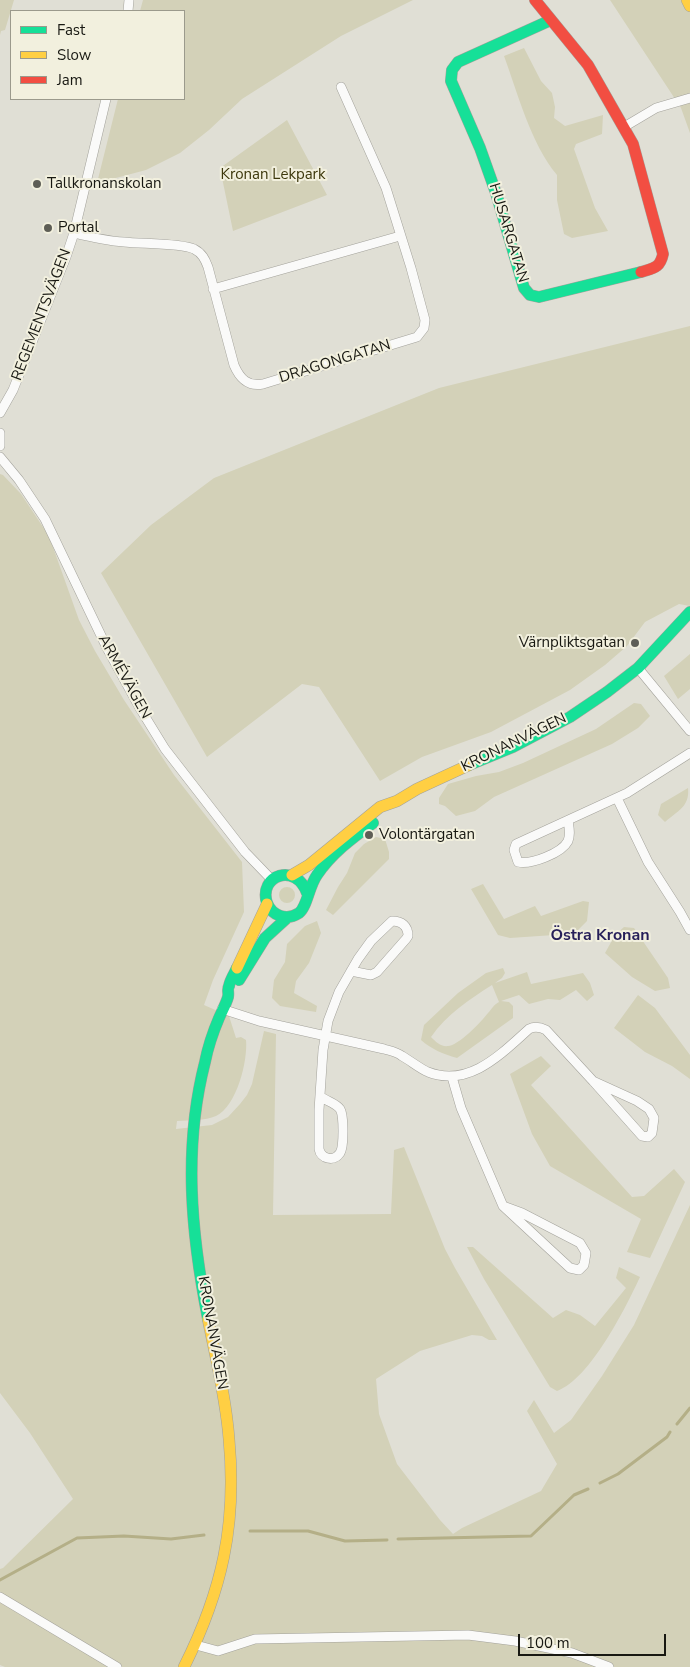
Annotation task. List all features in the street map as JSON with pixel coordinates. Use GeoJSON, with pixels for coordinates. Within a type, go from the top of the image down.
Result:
{"type":"FeatureCollection","features":[{"type":"Feature","properties":{"kind":"street","name":"HUSARGATAN"},"geometry":{"type":"LineString","coordinates":[[535,0],[585,61],[633,144],[663,254],[661,262],[656,267],[591,286],[539,298],[530,295],[524,288],[496,193],[480,148],[451,81],[450,73],[452,67],[458,62],[551,20]]}},
{"type":"Feature","properties":{"kind":"street"},"geometry":{"type":"LineString","coordinates":[[687,0],[690,6]]}},
{"type":"Feature","properties":{"kind":"street","name":"DRAGONGATAN"},"geometry":{"type":"LineString","coordinates":[[74,232],[121,242],[192,248],[198,251],[205,259],[237,373],[241,379],[251,384],[257,385],[273,381],[417,337],[421,334],[425,320],[411,268],[386,188],[341,87]]}},
{"type":"Feature","properties":{"kind":"street"},"geometry":{"type":"LineString","coordinates":[[624,127],[656,108],[690,98]]}},
{"type":"Feature","properties":{"kind":"street","name":"REGEMENTSVÄGEN"},"geometry":{"type":"LineString","coordinates":[[0,413],[13,390],[66,257],[74,232],[106,100]]}},
{"type":"Feature","properties":{"kind":"street"},"geometry":{"type":"LineString","coordinates":[[213,289],[400,236]]}},
{"type":"Feature","properties":{"kind":"street"},"geometry":{"type":"LineString","coordinates":[[0,433],[0,446]]}},
{"type":"Feature","properties":{"kind":"street","name":"ARMÉVÄGEN"},"geometry":{"type":"LineString","coordinates":[[0,457],[19,480],[45,519],[108,648],[141,710],[165,749],[245,852],[272,880]]}},
{"type":"Feature","properties":{"kind":"street","name":"KRONANVÄGEN"},"geometry":{"type":"LineString","coordinates":[[292,875],[309,865],[345,834],[380,808],[479,760],[513,747],[570,717],[638,668],[690,612]]}},
{"type":"Feature","properties":{"kind":"street"},"geometry":{"type":"LineString","coordinates":[[638,668],[690,732]]}},
{"type":"Feature","properties":{"kind":"street"},"geometry":{"type":"LineString","coordinates":[[568,821],[570,828],[568,840],[562,849],[536,861],[518,862],[514,850],[516,844],[617,798],[690,753]]}},
{"type":"Feature","properties":{"kind":"street"},"geometry":{"type":"LineString","coordinates":[[617,798],[648,862],[690,930]]}},
{"type":"Feature","properties":{"kind":"street","name":"KRONANVÄGEN"},"geometry":{"type":"LineString","coordinates":[[308,893],[325,864],[349,842],[385,815],[397,801]]}},
{"type":"Feature","properties":{"kind":"street"},"geometry":{"type":"LineString","coordinates":[[280,875],[292,875],[304,883],[308,898],[297,915],[288,917],[274,914],[267,904],[266,891],[272,880],[280,875]]}},
{"type":"Feature","properties":{"kind":"street","name":"KRONANVÄGEN"},"geometry":{"type":"LineString","coordinates":[[228,996],[230,980],[267,904]]}},
{"type":"Feature","properties":{"kind":"street","name":"KRONANVÄGEN"},"geometry":{"type":"LineString","coordinates":[[184,1667],[196,1645],[216,1594],[230,1528],[232,1489],[225,1405],[194,1237],[191,1167],[192,1132],[204,1063],[228,996],[234,990],[264,938],[288,917]]}},
{"type":"Feature","properties":{"kind":"street"},"geometry":{"type":"LineString","coordinates":[[320,1096],[338,1107],[343,1114],[342,1148],[337,1156],[333,1158],[324,1157],[319,1149],[320,1096],[328,1021],[339,992],[351,971],[371,941],[389,923],[397,921],[407,928],[408,936],[406,939],[377,972],[371,974],[351,971]]}},
{"type":"Feature","properties":{"kind":"street"},"geometry":{"type":"LineString","coordinates":[[222,1010],[259,1021],[397,1053],[427,1072],[452,1077],[461,1076],[481,1068],[501,1054],[529,1029],[537,1027],[546,1030],[642,1136],[648,1136],[652,1133],[654,1118],[649,1109],[637,1101],[593,1081]]}},
{"type":"Feature","properties":{"kind":"street"},"geometry":{"type":"LineString","coordinates":[[452,1077],[462,1108],[503,1206],[573,1270],[579,1270],[584,1265],[586,1253],[580,1243],[503,1206]]}},
{"type":"Feature","properties":{"kind":"street"},"geometry":{"type":"LineString","coordinates":[[0,1597],[117,1667]]}},
{"type":"Feature","properties":{"kind":"street"},"geometry":{"type":"LineString","coordinates":[[196,1645],[218,1651],[255,1639],[468,1635],[515,1640],[572,1653],[609,1667]]}},
{"type":"Feature","properties":{"kind":"green space"},"geometry":{"type":"Polygon","coordinates":[[[0,0],[14,0],[5,30],[1,31],[0,35],[0,0]]]}},
{"type":"Feature","properties":{"kind":"green space"},"geometry":{"type":"Polygon","coordinates":[[[143,0],[413,0],[341,36],[242,99],[209,130],[180,153],[146,170],[97,183],[118,100],[185,100],[185,10],[140,10],[143,0]]]}},
{"type":"Feature","properties":{"kind":"green space"},"geometry":{"type":"Polygon","coordinates":[[[610,0],[690,0],[690,133],[681,108],[610,0]]]}},
{"type":"Feature","properties":{"kind":"green space"},"geometry":{"type":"Polygon","coordinates":[[[524,48],[541,81],[552,93],[555,107],[554,118],[565,126],[603,115],[602,134],[576,144],[574,149],[595,208],[608,231],[572,238],[564,234],[557,200],[557,175],[532,134],[504,56],[524,48]]]}},
{"type":"Feature","properties":{"kind":"green space","name":"Kronan Lekpark"},"geometry":{"type":"Polygon","coordinates":[[[287,120],[327,195],[233,231],[220,168],[287,120]]]}},
{"type":"Feature","properties":{"kind":"green space"},"geometry":{"type":"Polygon","coordinates":[[[690,326],[690,606],[679,604],[645,622],[627,646],[605,665],[570,690],[491,732],[422,757],[380,781],[319,687],[302,684],[207,757],[101,573],[151,525],[214,478],[439,388],[690,326]]]}},
{"type":"Feature","properties":{"kind":"green space"},"geometry":{"type":"Polygon","coordinates":[[[0,474],[21,494],[49,536],[79,620],[124,700],[174,775],[242,862],[244,912],[213,980],[204,1005],[229,1016],[236,1038],[241,1037],[246,1040],[243,1070],[235,1093],[223,1111],[207,1119],[177,1121],[176,1129],[212,1125],[228,1117],[247,1095],[252,1084],[264,1031],[276,1034],[273,1215],[391,1214],[394,1150],[404,1147],[445,1249],[497,1340],[489,1340],[482,1336],[472,1335],[420,1351],[376,1379],[379,1414],[397,1464],[453,1534],[541,1491],[557,1464],[527,1411],[534,1400],[554,1433],[571,1420],[602,1376],[634,1325],[690,1205],[690,1667],[5,1667],[0,1665],[0,1569],[73,1499],[30,1433],[0,1393],[0,474]]]}},
{"type":"Feature","properties":{"kind":"green space"},"geometry":{"type":"Polygon","coordinates":[[[690,654],[690,689],[678,699],[664,676],[690,654]]]}},
{"type":"Feature","properties":{"kind":"green space"},"geometry":{"type":"Polygon","coordinates":[[[634,703],[641,704],[650,716],[638,728],[612,744],[494,797],[475,811],[456,816],[445,806],[439,804],[439,798],[448,784],[499,772],[523,763],[596,729],[634,703]]]}},
{"type":"Feature","properties":{"kind":"green space"},"geometry":{"type":"Polygon","coordinates":[[[688,788],[685,804],[665,822],[658,815],[661,804],[688,788]]]}},
{"type":"Feature","properties":{"kind":"green space"},"geometry":{"type":"Polygon","coordinates":[[[376,837],[385,839],[389,859],[333,915],[326,910],[347,873],[355,853],[364,844],[376,837]]]}},
{"type":"Feature","properties":{"kind":"green space"},"geometry":{"type":"Polygon","coordinates":[[[483,884],[504,919],[535,906],[541,916],[583,901],[589,902],[587,921],[578,930],[554,935],[510,938],[498,935],[471,889],[483,884]]]}},
{"type":"Feature","properties":{"kind":"green space"},"geometry":{"type":"Polygon","coordinates":[[[284,887],[290,887],[295,892],[293,901],[284,903],[279,898],[279,892],[284,887]]]}},
{"type":"Feature","properties":{"kind":"green space"},"geometry":{"type":"Polygon","coordinates":[[[317,921],[321,933],[309,963],[296,981],[294,993],[317,1006],[316,1012],[280,1006],[272,998],[274,980],[285,962],[287,944],[305,926],[317,921]]]}},
{"type":"Feature","properties":{"kind":"green space"},"geometry":{"type":"Polygon","coordinates":[[[624,927],[634,928],[668,978],[670,988],[655,991],[632,977],[605,953],[615,935],[624,927]]]}},
{"type":"Feature","properties":{"kind":"green space"},"geometry":{"type":"Polygon","coordinates":[[[503,968],[505,973],[495,983],[527,972],[531,984],[583,973],[590,983],[594,995],[587,1001],[576,990],[560,1000],[548,999],[529,1004],[519,995],[501,1001],[509,1002],[513,1006],[513,1018],[457,1058],[438,1051],[421,1040],[424,1025],[458,993],[486,973],[503,968]],[[492,985],[451,1015],[431,1037],[441,1045],[452,1045],[469,1033],[499,1002],[492,985]]]}},
{"type":"Feature","properties":{"kind":"green space"},"geometry":{"type":"Polygon","coordinates":[[[638,995],[655,1008],[690,1055],[690,1079],[672,1066],[645,1052],[614,1028],[638,995]]]}},
{"type":"Feature","properties":{"kind":"green space"},"geometry":{"type":"Polygon","coordinates":[[[541,1056],[551,1066],[531,1085],[632,1197],[644,1196],[674,1169],[685,1182],[650,1258],[627,1252],[641,1219],[550,1166],[532,1134],[510,1074],[541,1056]]]}},
{"type":"Feature","properties":{"kind":"green space"},"geometry":{"type":"Polygon","coordinates":[[[467,1247],[473,1247],[553,1318],[566,1310],[580,1315],[595,1326],[626,1288],[616,1278],[619,1267],[640,1277],[616,1324],[594,1358],[582,1373],[557,1391],[550,1387],[484,1279],[467,1247]]]}},
{"type":"Feature","properties":{"kind":"waterway"},"geometry":{"type":"LineString","coordinates":[[677,1424],[690,1408]]}},
{"type":"Feature","properties":{"kind":"waterway"},"geometry":{"type":"LineString","coordinates":[[600,1483],[618,1474],[667,1437],[670,1432]]}},
{"type":"Feature","properties":{"kind":"waterway"},"geometry":{"type":"LineString","coordinates":[[398,1539],[531,1536],[574,1495],[588,1489]]}},
{"type":"Feature","properties":{"kind":"waterway"},"geometry":{"type":"LineString","coordinates":[[250,1531],[308,1531],[345,1541],[387,1540]]}},
{"type":"Feature","properties":{"kind":"waterway"},"geometry":{"type":"LineString","coordinates":[[0,1580],[77,1538],[124,1536],[171,1539],[204,1535]]}},
{"type":"Feature","properties":{"kind":"traffic: fast"},"geometry":{"type":"LineString","coordinates":[[551,20],[458,62],[452,70],[451,81],[480,148],[496,193],[524,288],[530,295],[539,297],[641,272]]}},
{"type":"Feature","properties":{"kind":"traffic: fast"},"geometry":{"type":"LineString","coordinates":[[469,765],[513,747],[570,717],[607,692],[638,668],[690,612]]}},
{"type":"Feature","properties":{"kind":"traffic: fast"},"geometry":{"type":"LineString","coordinates":[[307,893],[302,883],[295,878],[287,875],[280,876],[273,879],[268,885],[266,893],[267,903],[272,911],[280,916],[290,917],[299,913],[304,906],[314,880],[323,867],[342,847],[373,823]]}},
{"type":"Feature","properties":{"kind":"traffic: fast"},"geometry":{"type":"LineString","coordinates":[[239,980],[265,938],[288,917]]}},
{"type":"Feature","properties":{"kind":"traffic: fast"},"geometry":{"type":"LineString","coordinates":[[208,1319],[197,1255],[194,1223],[192,1190],[194,1126],[198,1094],[208,1051],[227,1000],[230,982],[237,968]]}},
{"type":"Feature","properties":{"kind":"traffic: slow"},"geometry":{"type":"LineString","coordinates":[[687,0],[690,6]]}},
{"type":"Feature","properties":{"kind":"traffic: slow"},"geometry":{"type":"LineString","coordinates":[[292,875],[309,865],[380,807],[397,801],[417,789],[469,765]]}},
{"type":"Feature","properties":{"kind":"traffic: slow"},"geometry":{"type":"LineString","coordinates":[[237,968],[267,904]]}},
{"type":"Feature","properties":{"kind":"traffic: slow"},"geometry":{"type":"LineString","coordinates":[[184,1667],[197,1639],[217,1584],[224,1557],[231,1500],[228,1424],[208,1319]]}},
{"type":"Feature","properties":{"kind":"traffic: jam"},"geometry":{"type":"LineString","coordinates":[[535,0],[588,65],[633,144],[663,254],[658,265],[641,272]]}},
{"type":"Feature","properties":{"kind":"place","name":"Tallkronanskolan"},"geometry":{"type":"Point","coordinates":[37,184]}},
{"type":"Feature","properties":{"kind":"place","name":"Portal"},"geometry":{"type":"Point","coordinates":[48,228]}},
{"type":"Feature","properties":{"kind":"place","name":"Värnpliktsgatan"},"geometry":{"type":"Point","coordinates":[635,643]}},
{"type":"Feature","properties":{"kind":"place","name":"Volontärgatan"},"geometry":{"type":"Point","coordinates":[369,835]}},
{"type":"Feature","properties":{"kind":"district","name":"Östra Kronan"},"geometry":{"type":"Point","coordinates":[600,936]}}]}
